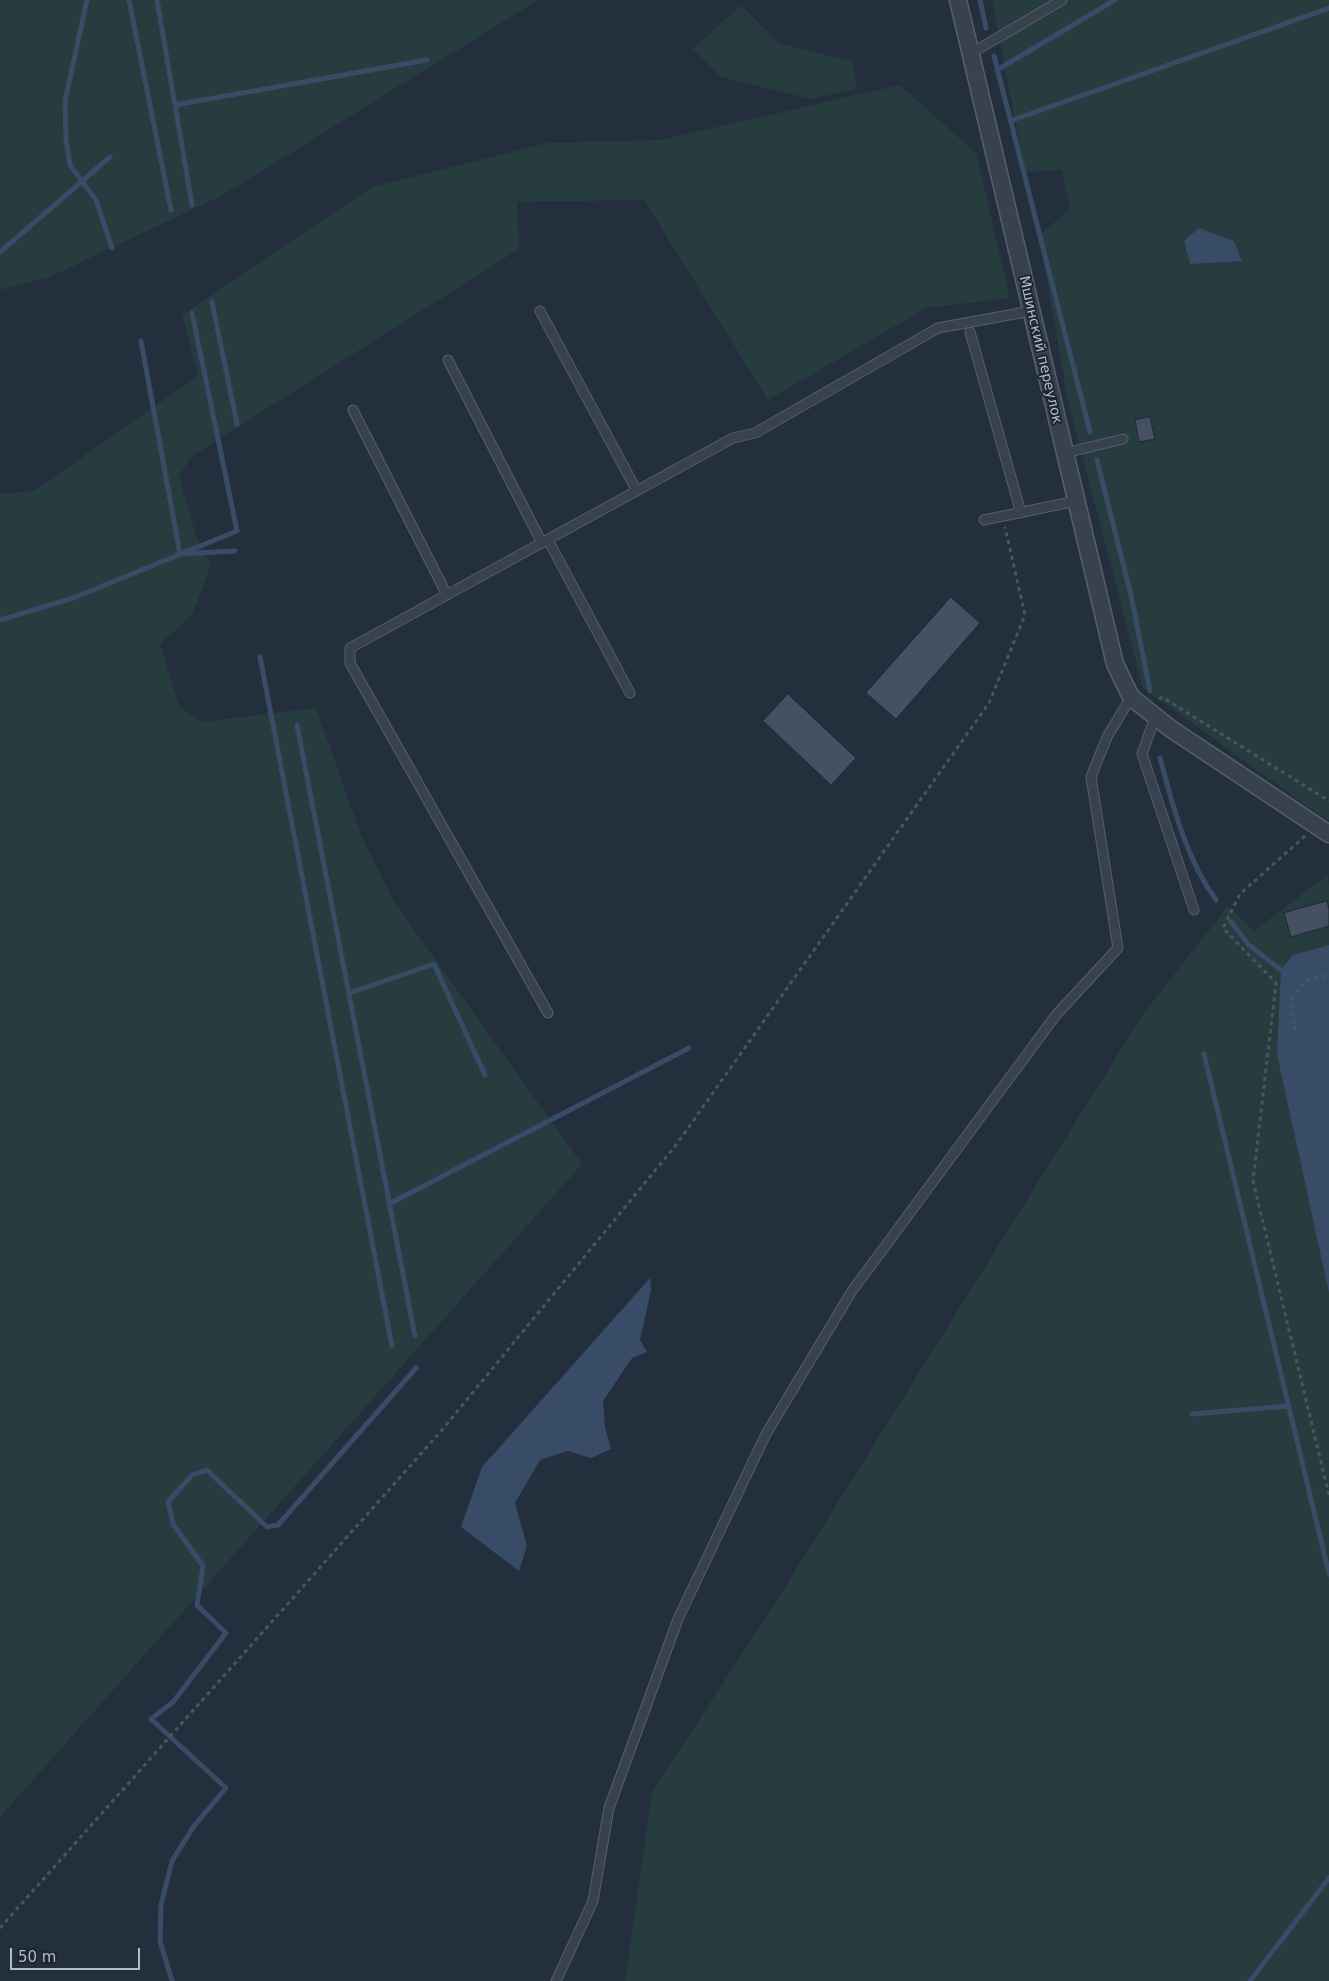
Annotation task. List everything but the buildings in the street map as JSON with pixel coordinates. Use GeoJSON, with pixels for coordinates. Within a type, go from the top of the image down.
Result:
{"type":"FeatureCollection","features":[{"type":"Feature","properties":{"kind":"street","name":"Мшинский переулок"},"geometry":{"type":"LineString","coordinates":[[958,0],[1115,664],[1143,707]]}},
{"type":"Feature","properties":{"kind":"street"},"geometry":{"type":"LineString","coordinates":[[1143,707],[1171,730],[1329,834]]}},
{"type":"Feature","properties":{"kind":"lane"},"geometry":{"type":"LineString","coordinates":[[970,54],[1062,0]]}},
{"type":"Feature","properties":{"kind":"lane"},"geometry":{"type":"LineString","coordinates":[[540,311],[637,490]]}},
{"type":"Feature","properties":{"kind":"lane"},"geometry":{"type":"LineString","coordinates":[[548,1013],[350,663],[350,648],[733,438],[755,433],[938,328],[1031,311]]}},
{"type":"Feature","properties":{"kind":"lane"},"geometry":{"type":"LineString","coordinates":[[970,332],[1021,513]]}},
{"type":"Feature","properties":{"kind":"lane"},"geometry":{"type":"LineString","coordinates":[[448,360],[545,541],[630,693]]}},
{"type":"Feature","properties":{"kind":"lane"},"geometry":{"type":"LineString","coordinates":[[353,410],[447,595]]}},
{"type":"Feature","properties":{"kind":"lane"},"geometry":{"type":"LineString","coordinates":[[1065,453],[1124,439]]}},
{"type":"Feature","properties":{"kind":"lane"},"geometry":{"type":"LineString","coordinates":[[984,520],[1076,501]]}},
{"type":"Feature","properties":{"kind":"lane"},"geometry":{"type":"LineString","coordinates":[[1143,707],[1142,754],[1194,910]]}},
{"type":"Feature","properties":{"kind":"lane"},"geometry":{"type":"LineString","coordinates":[[556,1981],[593,1901],[609,1808],[678,1619],[766,1434],[852,1291],[1056,1015],[1118,948],[1091,777],[1107,737],[1143,707]]}},
{"type":"Feature","properties":{"kind":"path"},"geometry":{"type":"LineString","coordinates":[[0,1928],[442,1430],[676,1144],[699,1112],[989,703],[1025,615],[1003,517]]}},
{"type":"Feature","properties":{"kind":"path"},"geometry":{"type":"LineString","coordinates":[[1143,707],[1162,697],[1329,801]]}},
{"type":"Feature","properties":{"kind":"path"},"geometry":{"type":"LineString","coordinates":[[1309,832],[1240,894],[1223,928],[1276,982],[1253,1181],[1329,1495]]}},
{"type":"Feature","properties":{"kind":"path"},"geometry":{"type":"LineString","coordinates":[[1295,1031],[1291,999],[1307,980],[1329,976]]}},
{"type":"Feature","properties":{"kind":"green space"},"geometry":{"type":"Polygon","coordinates":[[[0,0],[538,0],[223,195],[52,276],[0,290],[0,0]]]}},
{"type":"Feature","properties":{"kind":"green space"},"geometry":{"type":"Polygon","coordinates":[[[992,0],[1329,0],[1329,820],[1143,688],[1068,401],[1039,236],[1071,208],[1061,170],[1025,172],[992,0]]]}},
{"type":"Feature","properties":{"kind":"green space"},"geometry":{"type":"Polygon","coordinates":[[[741,5],[778,43],[853,62],[857,89],[811,99],[720,77],[693,49],[741,5]]]}},
{"type":"Feature","properties":{"kind":"green space"},"geometry":{"type":"Polygon","coordinates":[[[900,85],[976,153],[1010,298],[926,308],[768,400],[644,200],[517,202],[519,249],[192,456],[179,476],[196,536],[211,565],[192,615],[160,644],[179,706],[202,722],[316,708],[360,833],[394,902],[582,1164],[0,1817],[0,494],[34,491],[198,376],[182,315],[372,187],[547,143],[660,140],[900,85]]]}},
{"type":"Feature","properties":{"kind":"green space"},"geometry":{"type":"Polygon","coordinates":[[[1327,875],[1329,885],[1329,945],[1293,955],[1277,1055],[1329,1293],[1329,1981],[625,1981],[652,1792],[770,1611],[1143,1014],[1228,906],[1254,931],[1327,875]]]}},
{"type":"Feature","properties":{"kind":"water"},"geometry":{"type":"Polygon","coordinates":[[[1199,228],[1234,241],[1242,261],[1190,264],[1184,241],[1199,228]]]}},
{"type":"Feature","properties":{"kind":"water"},"geometry":{"type":"Polygon","coordinates":[[[1329,945],[1329,1293],[1277,1055],[1281,970],[1293,955],[1329,945]]]}},
{"type":"Feature","properties":{"kind":"water"},"geometry":{"type":"Polygon","coordinates":[[[650,1278],[651,1290],[640,1340],[647,1352],[632,1358],[603,1401],[605,1427],[611,1449],[591,1458],[568,1451],[540,1460],[515,1503],[527,1546],[519,1571],[461,1527],[482,1467],[650,1278]]]}},
{"type":"Feature","properties":{"kind":"waterway"},"geometry":{"type":"LineString","coordinates":[[87,0],[65,101],[66,139],[70,165],[96,200],[112,248]]}},
{"type":"Feature","properties":{"kind":"waterway"},"geometry":{"type":"LineString","coordinates":[[129,0],[171,210]]}},
{"type":"Feature","properties":{"kind":"waterway"},"geometry":{"type":"LineString","coordinates":[[157,0],[192,205]]}},
{"type":"Feature","properties":{"kind":"waterway"},"geometry":{"type":"LineString","coordinates":[[980,0],[986,28]]}},
{"type":"Feature","properties":{"kind":"waterway"},"geometry":{"type":"LineString","coordinates":[[997,70],[1115,0]]}},
{"type":"Feature","properties":{"kind":"waterway"},"geometry":{"type":"LineString","coordinates":[[1010,121],[1329,8]]}},
{"type":"Feature","properties":{"kind":"waterway"},"geometry":{"type":"LineString","coordinates":[[994,56],[1090,432]]}},
{"type":"Feature","properties":{"kind":"waterway"},"geometry":{"type":"LineString","coordinates":[[175,105],[427,60]]}},
{"type":"Feature","properties":{"kind":"waterway"},"geometry":{"type":"LineString","coordinates":[[0,252],[110,157]]}},
{"type":"Feature","properties":{"kind":"waterway"},"geometry":{"type":"LineString","coordinates":[[212,302],[237,424]]}},
{"type":"Feature","properties":{"kind":"waterway"},"geometry":{"type":"LineString","coordinates":[[0,620],[73,598],[237,531],[192,313]]}},
{"type":"Feature","properties":{"kind":"waterway"},"geometry":{"type":"LineString","coordinates":[[141,341],[180,554],[235,551]]}},
{"type":"Feature","properties":{"kind":"waterway"},"geometry":{"type":"LineString","coordinates":[[1097,460],[1131,595],[1150,691]]}},
{"type":"Feature","properties":{"kind":"waterway"},"geometry":{"type":"LineString","coordinates":[[260,657],[392,1346]]}},
{"type":"Feature","properties":{"kind":"waterway"},"geometry":{"type":"LineString","coordinates":[[297,725],[415,1336]]}},
{"type":"Feature","properties":{"kind":"waterway"},"geometry":{"type":"LineString","coordinates":[[1160,758],[1189,850],[1196,867],[1216,900]]}},
{"type":"Feature","properties":{"kind":"waterway"},"geometry":{"type":"LineString","coordinates":[[1231,922],[1249,945],[1281,970]]}},
{"type":"Feature","properties":{"kind":"waterway"},"geometry":{"type":"LineString","coordinates":[[349,993],[434,964],[485,1075]]}},
{"type":"Feature","properties":{"kind":"waterway"},"geometry":{"type":"LineString","coordinates":[[389,1204],[689,1048]]}},
{"type":"Feature","properties":{"kind":"waterway"},"geometry":{"type":"LineString","coordinates":[[1204,1054],[1329,1574]]}},
{"type":"Feature","properties":{"kind":"waterway"},"geometry":{"type":"LineString","coordinates":[[172,1981],[160,1941],[161,1905],[172,1861],[194,1826],[226,1788],[151,1719],[173,1702],[226,1633],[197,1605],[203,1566],[173,1524],[168,1502],[192,1475],[207,1470],[267,1527],[278,1525],[416,1368]]}},
{"type":"Feature","properties":{"kind":"waterway"},"geometry":{"type":"LineString","coordinates":[[1192,1414],[1289,1406]]}},
{"type":"Feature","properties":{"kind":"waterway"},"geometry":{"type":"LineString","coordinates":[[1250,1981],[1329,1878]]}}]}
